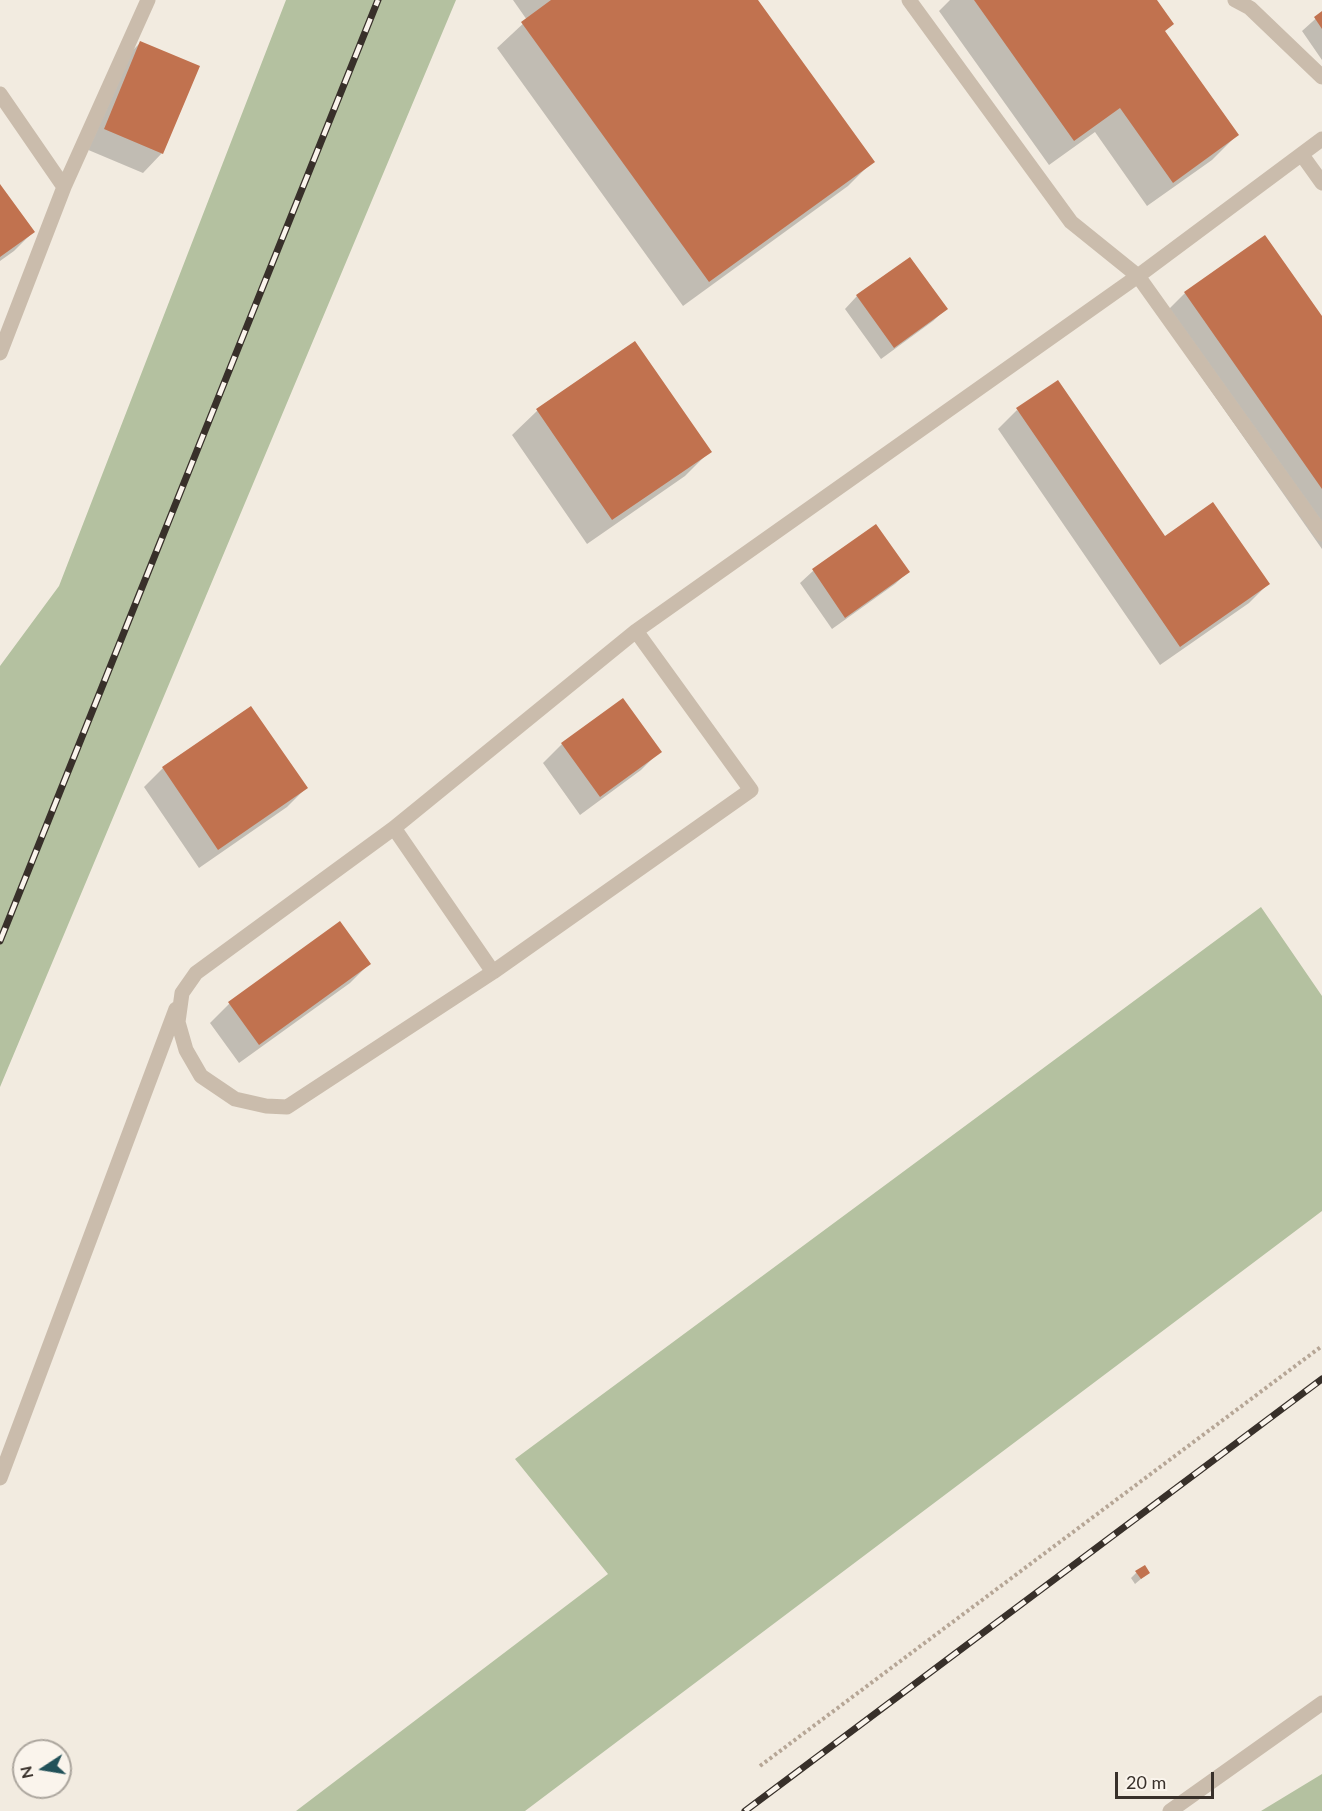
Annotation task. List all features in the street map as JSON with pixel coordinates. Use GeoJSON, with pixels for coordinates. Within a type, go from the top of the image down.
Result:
{"type":"FeatureCollection","features":[{"type":"Feature","properties":{"kind":"lane"},"geometry":{"type":"LineString","coordinates":[[0,352],[64,188],[148,0]]}},
{"type":"Feature","properties":{"kind":"lane"},"geometry":{"type":"LineString","coordinates":[[909,0],[1071,222],[1138,276],[1322,534]]}},
{"type":"Feature","properties":{"kind":"lane"},"geometry":{"type":"LineString","coordinates":[[1235,0],[1250,8],[1322,77]]}},
{"type":"Feature","properties":{"kind":"lane"},"geometry":{"type":"LineString","coordinates":[[0,94],[64,188]]}},
{"type":"Feature","properties":{"kind":"lane"},"geometry":{"type":"LineString","coordinates":[[0,1478],[182,993],[196,973],[394,828],[636,631],[1138,276],[1322,139]]}},
{"type":"Feature","properties":{"kind":"lane"},"geometry":{"type":"LineString","coordinates":[[1302,155],[1322,183]]}},
{"type":"Feature","properties":{"kind":"lane"},"geometry":{"type":"LineString","coordinates":[[182,993],[178,1022],[186,1050],[201,1076],[235,1099],[266,1106],[287,1107],[493,972],[751,790],[636,631]]}},
{"type":"Feature","properties":{"kind":"lane"},"geometry":{"type":"LineString","coordinates":[[394,828],[493,972]]}},
{"type":"Feature","properties":{"kind":"lane"},"geometry":{"type":"LineString","coordinates":[[1170,1811],[1322,1703]]}},
{"type":"Feature","properties":{"kind":"path"},"geometry":{"type":"LineString","coordinates":[[759,1766],[1322,1346]]}},
{"type":"Feature","properties":{"kind":"green space"},"geometry":{"type":"Polygon","coordinates":[[[286,0],[456,0],[0,1087],[0,666],[59,586],[286,0]]]}},
{"type":"Feature","properties":{"kind":"green space"},"geometry":{"type":"Polygon","coordinates":[[[1261,907],[1322,996],[1322,1211],[525,1811],[296,1811],[608,1574],[515,1459],[1261,907]]]}},
{"type":"Feature","properties":{"kind":"green space"},"geometry":{"type":"Polygon","coordinates":[[[1322,1774],[1322,1811],[1261,1811],[1322,1774]]]}},
{"type":"Feature","properties":{"kind":"building"},"geometry":{"type":"Polygon","coordinates":[[[551,0],[758,0],[875,162],[709,282],[521,22],[551,0]]]}},
{"type":"Feature","properties":{"kind":"building"},"geometry":{"type":"Polygon","coordinates":[[[974,0],[1157,0],[1174,24],[1165,31],[1239,135],[1173,183],[1120,108],[1074,141],[974,0]]]}},
{"type":"Feature","properties":{"kind":"building"},"geometry":{"type":"Polygon","coordinates":[[[1322,11],[1322,29],[1314,17],[1322,11]]]}},
{"type":"Feature","properties":{"kind":"building"},"geometry":{"type":"Polygon","coordinates":[[[140,41],[200,66],[163,154],[104,129],[140,41]]]}},
{"type":"Feature","properties":{"kind":"building"},"geometry":{"type":"Polygon","coordinates":[[[0,184],[35,232],[0,257],[0,184]]]}},
{"type":"Feature","properties":{"kind":"building"},"geometry":{"type":"Polygon","coordinates":[[[1265,235],[1322,316],[1322,489],[1184,292],[1265,235]]]}},
{"type":"Feature","properties":{"kind":"building"},"geometry":{"type":"Polygon","coordinates":[[[910,257],[948,309],[894,348],[856,295],[910,257]]]}},
{"type":"Feature","properties":{"kind":"building"},"geometry":{"type":"Polygon","coordinates":[[[635,341],[712,452],[612,520],[536,409],[635,341]]]}},
{"type":"Feature","properties":{"kind":"building"},"geometry":{"type":"Polygon","coordinates":[[[1058,380],[1165,536],[1213,502],[1270,584],[1180,647],[1016,408],[1058,380]]]}},
{"type":"Feature","properties":{"kind":"building"},"geometry":{"type":"Polygon","coordinates":[[[876,524],[910,572],[845,618],[812,569],[876,524]]]}},
{"type":"Feature","properties":{"kind":"building"},"geometry":{"type":"Polygon","coordinates":[[[623,698],[662,752],[600,797],[561,743],[623,698]]]}},
{"type":"Feature","properties":{"kind":"building"},"geometry":{"type":"Polygon","coordinates":[[[251,706],[308,788],[218,850],[162,767],[251,706]]]}},
{"type":"Feature","properties":{"kind":"building"},"geometry":{"type":"Polygon","coordinates":[[[340,921],[371,964],[259,1045],[228,1002],[340,921]]]}},
{"type":"Feature","properties":{"kind":"building"},"geometry":{"type":"Polygon","coordinates":[[[1145,1565],[1150,1573],[1141,1579],[1135,1571],[1145,1565]]]}},
{"type":"Feature","properties":{"kind":"railway"},"geometry":{"type":"LineString","coordinates":[[0,941],[378,0]]}},
{"type":"Feature","properties":{"kind":"railway"},"geometry":{"type":"LineString","coordinates":[[745,1811],[1322,1379]]}}]}
